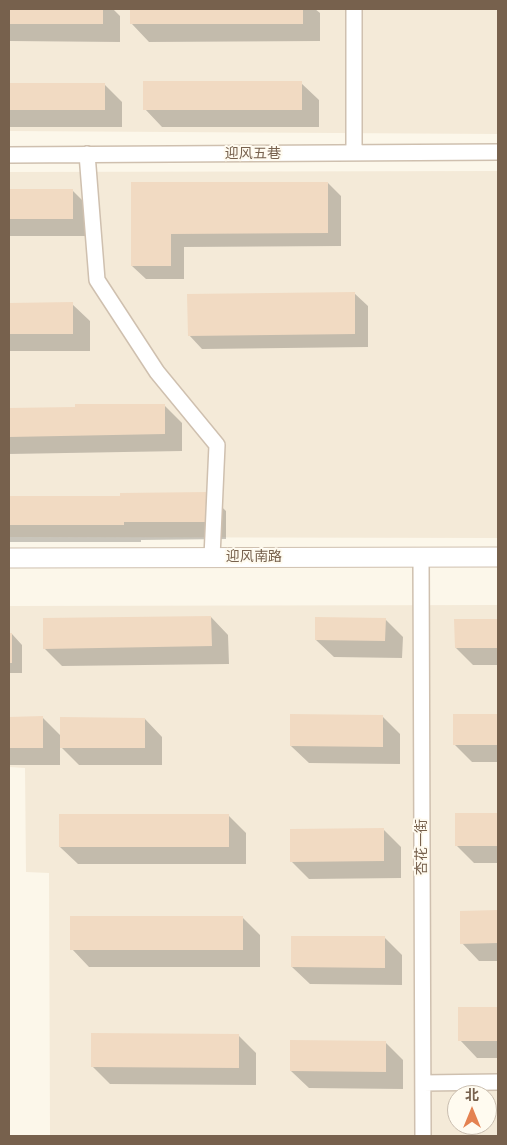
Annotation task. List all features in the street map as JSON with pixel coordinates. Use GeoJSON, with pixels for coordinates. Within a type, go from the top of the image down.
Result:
{"type":"FeatureCollection","features":[{"type":"Feature","properties":{"kind":"street"},"geometry":{"type":"LineString","coordinates":[[354,9],[354,153]]}},
{"type":"Feature","properties":{"kind":"street","name":"迎风五巷"},"geometry":{"type":"LineString","coordinates":[[9,155],[498,152]]}},
{"type":"Feature","properties":{"kind":"street"},"geometry":{"type":"LineString","coordinates":[[87,154],[97,280],[157,372],[217,445],[212,557]]}},
{"type":"Feature","properties":{"kind":"street","name":"杏花一街"},"geometry":{"type":"LineString","coordinates":[[421,557],[423,1136]]}},
{"type":"Feature","properties":{"kind":"street","name":"迎风南路"},"geometry":{"type":"LineString","coordinates":[[9,558],[498,557]]}},
{"type":"Feature","properties":{"kind":"street"},"geometry":{"type":"LineString","coordinates":[[423,1083],[498,1082]]}},
{"type":"Feature","properties":{"kind":"shaded area"},"geometry":{"type":"Polygon","coordinates":[[[9,9],[498,9],[498,134],[9,131],[9,9]]]}},
{"type":"Feature","properties":{"kind":"shaded area"},"geometry":{"type":"Polygon","coordinates":[[[498,171],[498,538],[9,537],[9,172],[498,171]]]}},
{"type":"Feature","properties":{"kind":"shaded area"},"geometry":{"type":"Polygon","coordinates":[[[498,605],[498,1136],[50,1136],[49,873],[26,872],[25,768],[9,767],[9,606],[498,605]]]}},
{"type":"Feature","properties":{"kind":"building"},"geometry":{"type":"Polygon","coordinates":[[[9,9],[103,9],[103,24],[9,24],[9,9]]]}},
{"type":"Feature","properties":{"kind":"building"},"geometry":{"type":"Polygon","coordinates":[[[130,9],[303,9],[303,24],[130,24],[130,9]]]}},
{"type":"Feature","properties":{"kind":"building"},"geometry":{"type":"Polygon","coordinates":[[[143,81],[302,81],[302,110],[143,110],[143,81]]]}},
{"type":"Feature","properties":{"kind":"building"},"geometry":{"type":"Polygon","coordinates":[[[9,83],[105,83],[105,110],[9,110],[9,83]]]}},
{"type":"Feature","properties":{"kind":"building"},"geometry":{"type":"Polygon","coordinates":[[[131,182],[328,182],[328,233],[171,234],[171,266],[131,266],[131,182]]]}},
{"type":"Feature","properties":{"kind":"building"},"geometry":{"type":"Polygon","coordinates":[[[9,189],[73,189],[73,219],[9,219],[9,189]]]}},
{"type":"Feature","properties":{"kind":"building"},"geometry":{"type":"Polygon","coordinates":[[[355,292],[355,334],[188,336],[187,294],[355,292]]]}},
{"type":"Feature","properties":{"kind":"building"},"geometry":{"type":"Polygon","coordinates":[[[73,302],[73,334],[9,334],[9,303],[73,302]]]}},
{"type":"Feature","properties":{"kind":"building"},"geometry":{"type":"Polygon","coordinates":[[[75,404],[165,404],[165,434],[9,437],[9,408],[75,407],[75,404]]]}},
{"type":"Feature","properties":{"kind":"building"},"geometry":{"type":"Polygon","coordinates":[[[209,492],[209,522],[124,522],[124,525],[9,525],[9,496],[120,496],[120,493],[209,492]]]}},
{"type":"Feature","properties":{"kind":"building"},"geometry":{"type":"Polygon","coordinates":[[[211,616],[212,646],[43,649],[43,618],[211,616]]]}},
{"type":"Feature","properties":{"kind":"building"},"geometry":{"type":"Polygon","coordinates":[[[315,617],[386,618],[385,641],[315,640],[315,617]]]}},
{"type":"Feature","properties":{"kind":"building"},"geometry":{"type":"Polygon","coordinates":[[[454,619],[498,619],[498,648],[455,648],[454,619]]]}},
{"type":"Feature","properties":{"kind":"building"},"geometry":{"type":"Polygon","coordinates":[[[9,633],[12,633],[12,663],[9,663],[9,633]]]}},
{"type":"Feature","properties":{"kind":"building"},"geometry":{"type":"Polygon","coordinates":[[[290,714],[383,715],[383,747],[290,746],[290,714]]]}},
{"type":"Feature","properties":{"kind":"building"},"geometry":{"type":"Polygon","coordinates":[[[453,714],[498,714],[498,745],[453,745],[453,714]]]}},
{"type":"Feature","properties":{"kind":"building"},"geometry":{"type":"Polygon","coordinates":[[[43,716],[43,748],[9,748],[9,717],[43,716]]]}},
{"type":"Feature","properties":{"kind":"building"},"geometry":{"type":"Polygon","coordinates":[[[60,717],[145,718],[145,748],[60,748],[60,717]]]}},
{"type":"Feature","properties":{"kind":"building"},"geometry":{"type":"Polygon","coordinates":[[[455,813],[498,813],[498,846],[455,846],[455,813]]]}},
{"type":"Feature","properties":{"kind":"building"},"geometry":{"type":"Polygon","coordinates":[[[59,814],[229,814],[229,847],[59,847],[59,814]]]}},
{"type":"Feature","properties":{"kind":"building"},"geometry":{"type":"Polygon","coordinates":[[[384,828],[384,861],[290,862],[290,829],[384,828]]]}},
{"type":"Feature","properties":{"kind":"building"},"geometry":{"type":"Polygon","coordinates":[[[498,910],[498,943],[460,944],[460,911],[498,910]]]}},
{"type":"Feature","properties":{"kind":"building"},"geometry":{"type":"Polygon","coordinates":[[[70,916],[243,916],[243,950],[70,950],[70,916]]]}},
{"type":"Feature","properties":{"kind":"building"},"geometry":{"type":"Polygon","coordinates":[[[291,936],[385,936],[385,968],[291,967],[291,936]]]}},
{"type":"Feature","properties":{"kind":"building"},"geometry":{"type":"Polygon","coordinates":[[[458,1007],[498,1007],[498,1041],[458,1041],[458,1007]]]}},
{"type":"Feature","properties":{"kind":"building"},"geometry":{"type":"Polygon","coordinates":[[[91,1033],[239,1034],[239,1068],[91,1067],[91,1033]]]}},
{"type":"Feature","properties":{"kind":"building"},"geometry":{"type":"Polygon","coordinates":[[[290,1040],[386,1041],[386,1072],[290,1071],[290,1040]]]}}]}
